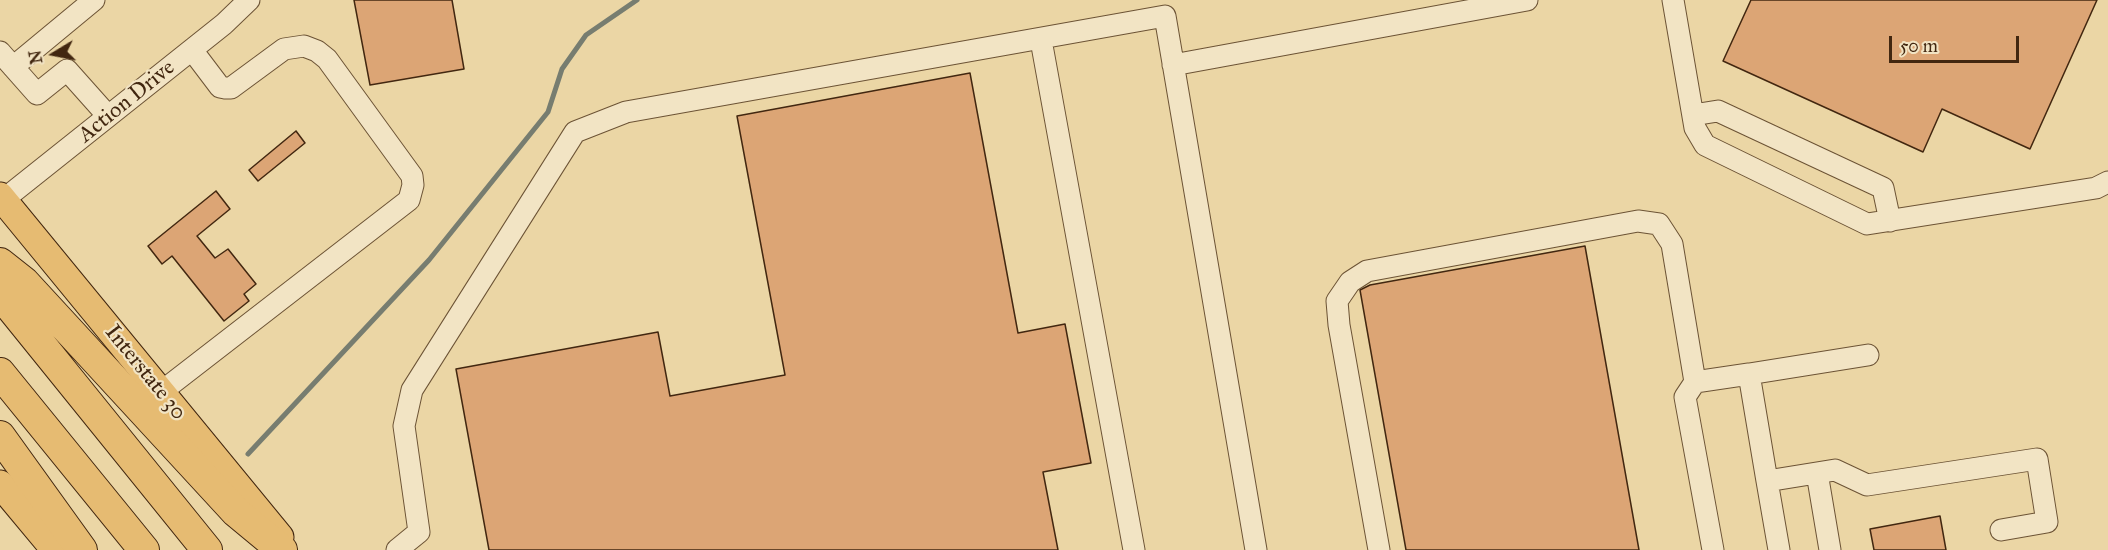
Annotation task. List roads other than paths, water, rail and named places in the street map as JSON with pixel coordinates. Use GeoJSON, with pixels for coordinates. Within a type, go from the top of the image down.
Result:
{"type":"FeatureCollection","features":[{"type":"Feature","properties":{"kind":"highway"},"geometry":{"type":"LineString","coordinates":[[0,263],[24,282],[236,512],[282,550]]}},
{"type":"Feature","properties":{"kind":"highway"},"geometry":{"type":"LineString","coordinates":[[0,294],[207,550]]}},
{"type":"Feature","properties":{"kind":"highway"},"geometry":{"type":"LineString","coordinates":[[0,373],[144,550]]}},
{"type":"Feature","properties":{"kind":"highway"},"geometry":{"type":"LineString","coordinates":[[0,436],[82,550]]}},
{"type":"Feature","properties":{"kind":"main road","name":"Interstate 30"},"geometry":{"type":"LineString","coordinates":[[2,198],[290,550]]}},
{"type":"Feature","properties":{"kind":"main road"},"geometry":{"type":"LineString","coordinates":[[0,484],[55,550]]}},
{"type":"Feature","properties":{"kind":"street"},"geometry":{"type":"LineString","coordinates":[[94,0],[7,59],[37,94],[67,70],[108,116]]}},
{"type":"Feature","properties":{"kind":"street","name":"Action Drive"},"geometry":{"type":"LineString","coordinates":[[2,198],[192,50],[249,0]]}},
{"type":"Feature","properties":{"kind":"street"},"geometry":{"type":"LineString","coordinates":[[1173,65],[1527,0]]}},
{"type":"Feature","properties":{"kind":"street"},"geometry":{"type":"LineString","coordinates":[[1673,0],[1695,128],[1705,145],[1867,225],[2096,188],[2108,182]]}},
{"type":"Feature","properties":{"kind":"street"},"geometry":{"type":"LineString","coordinates":[[397,550],[419,532],[404,426],[412,390],[575,132],[626,112],[1041,40],[1165,16],[1256,550]]}},
{"type":"Feature","properties":{"kind":"street"},"geometry":{"type":"LineString","coordinates":[[1041,40],[1134,550]]}},
{"type":"Feature","properties":{"kind":"street"},"geometry":{"type":"LineString","coordinates":[[161,392],[409,200],[413,185],[412,176],[406,167],[327,59],[317,51],[304,46],[284,49],[231,88],[225,88],[220,87],[192,50]]}},
{"type":"Feature","properties":{"kind":"street"},"geometry":{"type":"LineString","coordinates":[[1693,115],[1718,111],[1883,188],[1890,221]]}},
{"type":"Feature","properties":{"kind":"street"},"geometry":{"type":"LineString","coordinates":[[1379,550],[1339,325],[1337,301],[1350,282],[1367,271],[1638,221],[1659,224],[1672,244],[1695,382],[1685,397],[1713,550]]}},
{"type":"Feature","properties":{"kind":"street"},"geometry":{"type":"LineString","coordinates":[[1695,382],[1868,355]]}},
{"type":"Feature","properties":{"kind":"street"},"geometry":{"type":"LineString","coordinates":[[1749,374],[1779,550]]}},
{"type":"Feature","properties":{"kind":"street"},"geometry":{"type":"LineString","coordinates":[[1767,481],[1835,470],[1867,485],[2037,459],[2047,522],[2001,530]]}},
{"type":"Feature","properties":{"kind":"street"},"geometry":{"type":"LineString","coordinates":[[1816,473],[1830,550]]}},
{"type":"Feature","properties":{"kind":"waterway"},"geometry":{"type":"LineString","coordinates":[[248,454],[429,260],[548,112],[562,69],[586,35],[637,0]]}}]}
